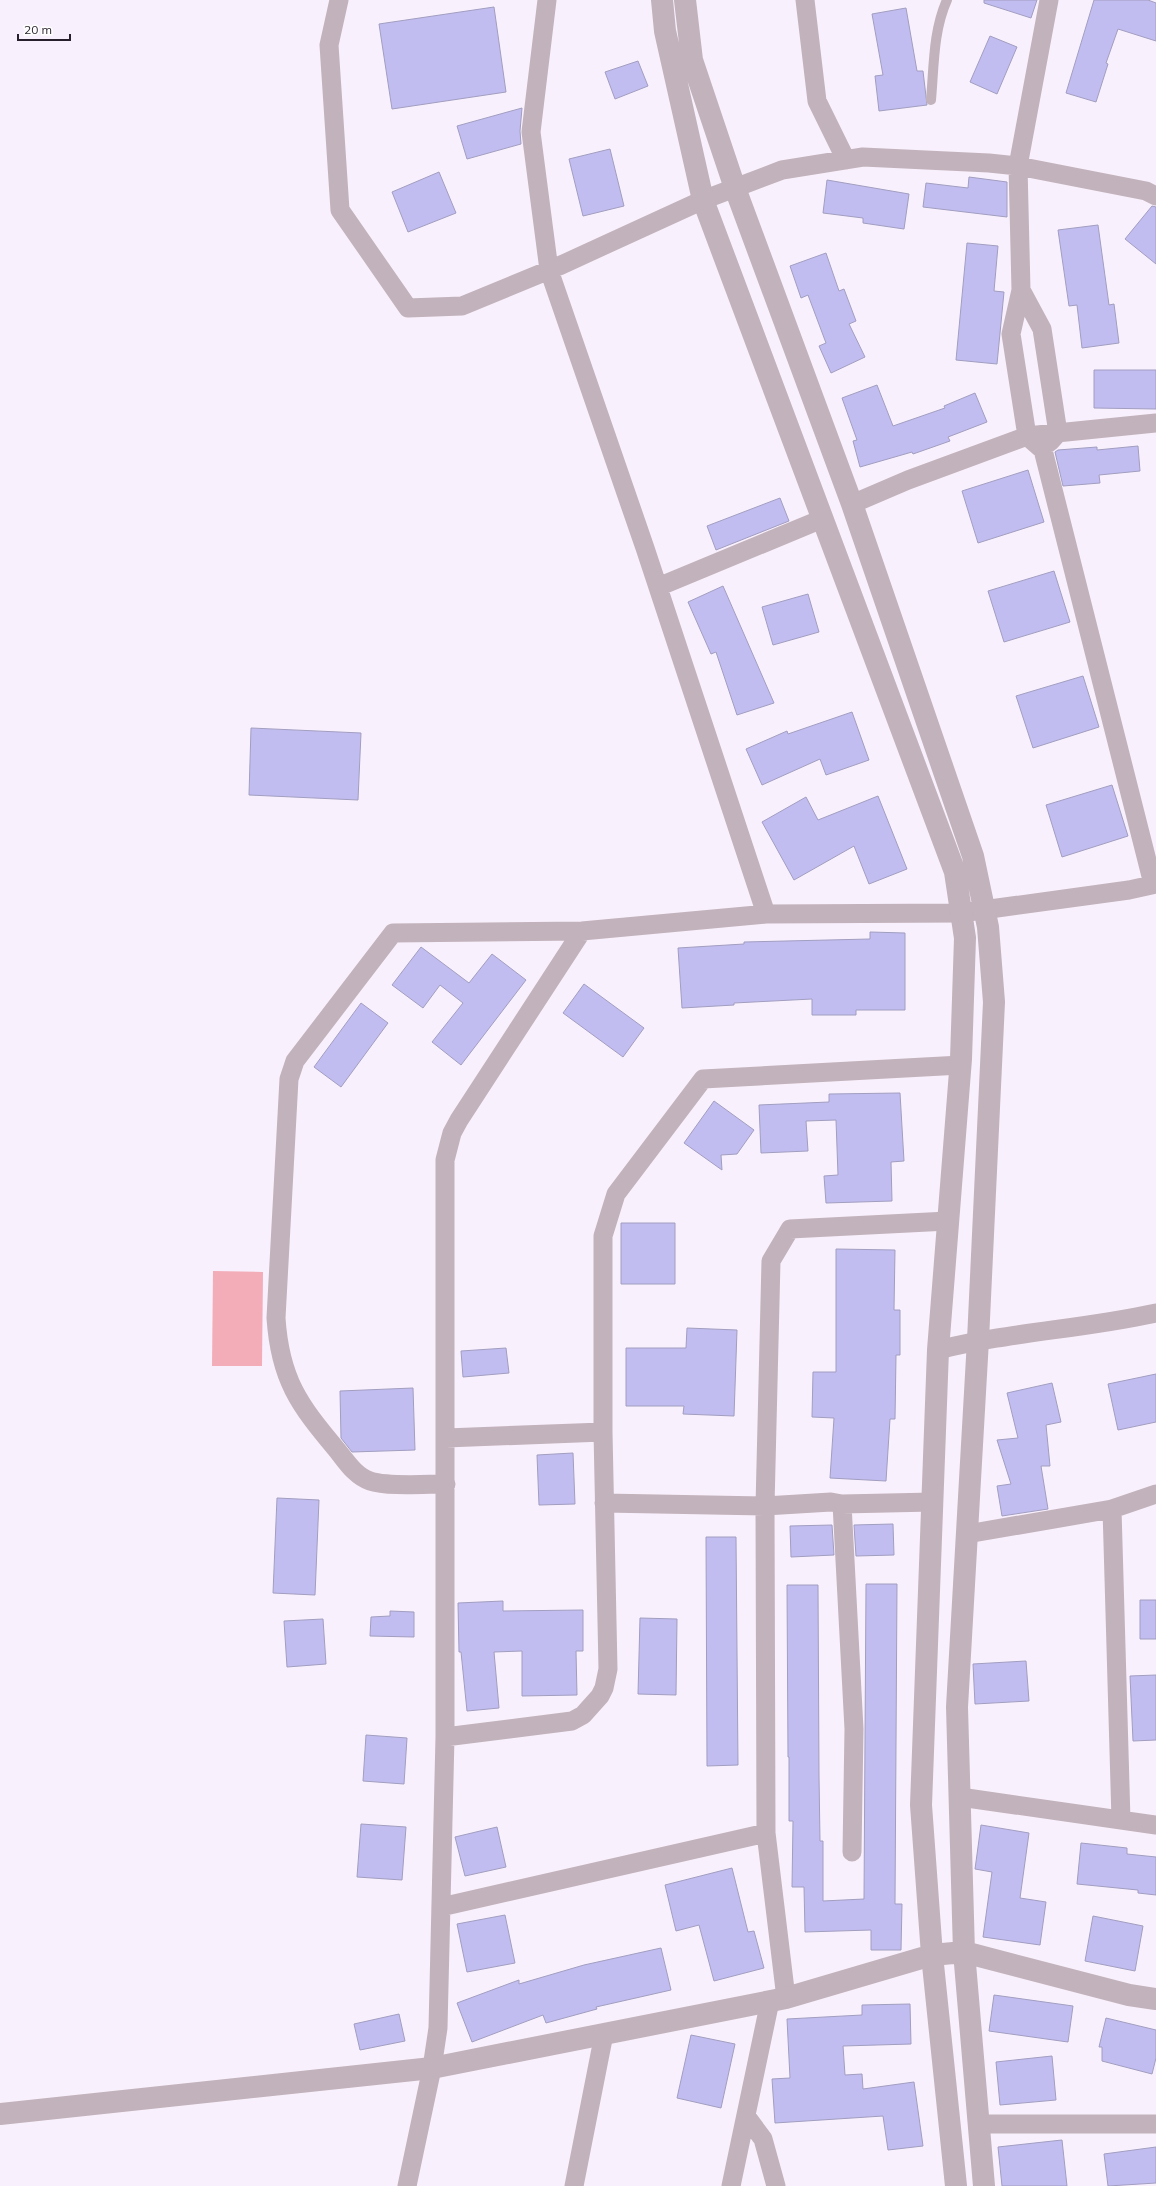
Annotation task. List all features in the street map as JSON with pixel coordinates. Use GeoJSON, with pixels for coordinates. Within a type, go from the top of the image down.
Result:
{"type":"FeatureCollection","features":[{"type":"Feature","properties":{"kind":"street"},"geometry":{"type":"LineString","coordinates":[[339,0],[329,45],[340,210],[408,308],[462,306],[549,270],[703,200],[782,170],[863,157],[988,163],[1018,166],[1146,191],[1156,196]]}},
{"type":"Feature","properties":{"kind":"street"},"geometry":{"type":"LineString","coordinates":[[547,0],[531,132],[549,270],[658,588],[766,914]]}},
{"type":"Feature","properties":{"kind":"street"},"geometry":{"type":"LineString","coordinates":[[662,0],[665,31],[703,200],[955,872],[965,938],[961,1065],[938,1350],[921,1805],[932,1955],[956,2186]]}},
{"type":"Feature","properties":{"kind":"street"},"geometry":{"type":"LineString","coordinates":[[685,0],[692,60],[735,188],[852,504],[973,856],[988,927],[994,1002],[978,1340],[957,1707],[964,1952],[984,2186]]}},
{"type":"Feature","properties":{"kind":"street"},"geometry":{"type":"LineString","coordinates":[[805,0],[816,101],[846,160]]}},
{"type":"Feature","properties":{"kind":"street"},"geometry":{"type":"LineString","coordinates":[[446,1484],[377,1483],[364,1479],[352,1468],[306,1414],[290,1386],[280,1354],[276,1318],[289,1079],[295,1061],[393,933],[582,931],[766,914],[961,913],[985,911],[1155,884],[1043,450],[1027,436],[1011,334],[1021,290],[1018,166],[1049,0]]}},
{"type":"Feature","properties":{"kind":"street"},"geometry":{"type":"LineString","coordinates":[[1021,290],[1042,329],[1058,433]]}},
{"type":"Feature","properties":{"kind":"street"},"geometry":{"type":"LineString","coordinates":[[658,588],[822,519],[852,504],[908,480],[1027,436],[1156,423]]}},
{"type":"Feature","properties":{"kind":"street"},"geometry":{"type":"LineString","coordinates":[[1043,450],[1058,433]]}},
{"type":"Feature","properties":{"kind":"street"},"geometry":{"type":"LineString","coordinates":[[407,2186],[432,2068],[438,2028],[446,1737],[446,1438],[443,1174],[448,1147],[459,1120],[582,931]]}},
{"type":"Feature","properties":{"kind":"street"},"geometry":{"type":"LineString","coordinates":[[446,1737],[572,1721],[583,1715],[600,1696],[604,1688],[608,1669],[604,1503],[601,1250],[606,1223],[616,1194],[703,1079],[961,1065]]}},
{"type":"Feature","properties":{"kind":"street"},"geometry":{"type":"LineString","coordinates":[[731,2186],[746,2116],[778,2000],[766,1833],[765,1506],[771,1261],[790,1229],[948,1221]]}},
{"type":"Feature","properties":{"kind":"street"},"geometry":{"type":"LineString","coordinates":[[938,1350],[978,1340],[1114,1322],[1156,1313]]}},
{"type":"Feature","properties":{"kind":"street"},"geometry":{"type":"LineString","coordinates":[[446,1438],[603,1432]]}},
{"type":"Feature","properties":{"kind":"street"},"geometry":{"type":"LineString","coordinates":[[967,1534],[1112,1509],[1156,1494]]}},
{"type":"Feature","properties":{"kind":"street"},"geometry":{"type":"LineString","coordinates":[[604,1503],[765,1506],[831,1502],[842,1504],[933,1502]]}},
{"type":"Feature","properties":{"kind":"street"},"geometry":{"type":"LineString","coordinates":[[842,1504],[854,1729],[852,1852]]}},
{"type":"Feature","properties":{"kind":"street"},"geometry":{"type":"LineString","coordinates":[[1112,1509],[1121,1820]]}},
{"type":"Feature","properties":{"kind":"street"},"geometry":{"type":"LineString","coordinates":[[960,1797],[1156,1825]]}},
{"type":"Feature","properties":{"kind":"street"},"geometry":{"type":"LineString","coordinates":[[441,1907],[766,1833]]}},
{"type":"Feature","properties":{"kind":"street"},"geometry":{"type":"LineString","coordinates":[[0,2114],[432,2068],[778,2000],[932,1955],[964,1952],[1129,1994],[1156,1999]]}},
{"type":"Feature","properties":{"kind":"street"},"geometry":{"type":"LineString","coordinates":[[574,2186],[604,2034]]}},
{"type":"Feature","properties":{"kind":"street"},"geometry":{"type":"LineString","coordinates":[[746,2116],[763,2139],[776,2186]]}},
{"type":"Feature","properties":{"kind":"street"},"geometry":{"type":"LineString","coordinates":[[979,2124],[1156,2124]]}},
{"type":"Feature","properties":{"kind":"lane"},"geometry":{"type":"LineString","coordinates":[[931,100],[936,38],[947,0]]}},
{"type":"Feature","properties":{"kind":"shaded area"},"geometry":{"type":"Polygon","coordinates":[[[213,1271],[263,1272],[262,1366],[212,1366],[213,1271]]]}},
{"type":"Feature","properties":{"kind":"building"},"geometry":{"type":"Polygon","coordinates":[[[984,0],[1037,0],[1031,18],[984,3],[984,0]]]}},
{"type":"Feature","properties":{"kind":"building"},"geometry":{"type":"Polygon","coordinates":[[[1094,0],[1148,0],[1156,3],[1156,41],[1118,29],[1106,63],[1108,64],[1096,102],[1066,93],[1094,0]]]}},
{"type":"Feature","properties":{"kind":"building"},"geometry":{"type":"Polygon","coordinates":[[[494,7],[506,92],[392,109],[379,24],[494,7]]]}},
{"type":"Feature","properties":{"kind":"building"},"geometry":{"type":"Polygon","coordinates":[[[906,8],[917,71],[923,71],[927,105],[879,111],[875,76],[883,75],[872,14],[906,8]]]}},
{"type":"Feature","properties":{"kind":"building"},"geometry":{"type":"Polygon","coordinates":[[[990,36],[1017,47],[997,94],[970,82],[990,36]]]}},
{"type":"Feature","properties":{"kind":"building"},"geometry":{"type":"Polygon","coordinates":[[[638,61],[648,86],[615,99],[605,72],[638,61]]]}},
{"type":"Feature","properties":{"kind":"building"},"geometry":{"type":"Polygon","coordinates":[[[522,108],[520,131],[521,144],[467,159],[457,126],[522,108]]]}},
{"type":"Feature","properties":{"kind":"building"},"geometry":{"type":"Polygon","coordinates":[[[610,149],[624,206],[583,216],[569,159],[610,149]]]}},
{"type":"Feature","properties":{"kind":"building"},"geometry":{"type":"Polygon","coordinates":[[[439,172],[456,213],[408,232],[392,192],[439,172]]]}},
{"type":"Feature","properties":{"kind":"building"},"geometry":{"type":"Polygon","coordinates":[[[969,177],[1007,182],[1007,217],[923,207],[926,183],[968,188],[969,177]]]}},
{"type":"Feature","properties":{"kind":"building"},"geometry":{"type":"Polygon","coordinates":[[[827,180],[909,194],[904,229],[863,223],[863,218],[823,213],[827,180]]]}},
{"type":"Feature","properties":{"kind":"building"},"geometry":{"type":"Polygon","coordinates":[[[1152,206],[1156,207],[1156,264],[1125,239],[1152,206]]]}},
{"type":"Feature","properties":{"kind":"building"},"geometry":{"type":"Polygon","coordinates":[[[1098,225],[1109,305],[1114,304],[1119,343],[1082,348],[1077,305],[1069,306],[1058,230],[1098,225]]]}},
{"type":"Feature","properties":{"kind":"building"},"geometry":{"type":"Polygon","coordinates":[[[967,243],[998,246],[994,291],[1004,292],[997,364],[956,360],[967,243]]]}},
{"type":"Feature","properties":{"kind":"building"},"geometry":{"type":"Polygon","coordinates":[[[826,253],[839,291],[844,289],[856,321],[849,324],[865,357],[831,373],[819,346],[826,343],[808,295],[801,298],[790,266],[826,253]]]}},
{"type":"Feature","properties":{"kind":"building"},"geometry":{"type":"Polygon","coordinates":[[[1094,370],[1156,370],[1156,409],[1094,408],[1094,370]]]}},
{"type":"Feature","properties":{"kind":"building"},"geometry":{"type":"Polygon","coordinates":[[[877,385],[893,426],[945,408],[944,406],[975,393],[987,422],[948,437],[950,441],[913,454],[912,452],[860,467],[853,441],[857,440],[842,398],[877,385]]]}},
{"type":"Feature","properties":{"kind":"building"},"geometry":{"type":"Polygon","coordinates":[[[1138,446],[1140,471],[1099,475],[1100,483],[1063,486],[1055,452],[1058,450],[1097,447],[1097,450],[1138,446]]]}},
{"type":"Feature","properties":{"kind":"building"},"geometry":{"type":"Polygon","coordinates":[[[1028,470],[1044,522],[978,543],[962,491],[1028,470]]]}},
{"type":"Feature","properties":{"kind":"building"},"geometry":{"type":"Polygon","coordinates":[[[780,498],[789,521],[716,550],[707,526],[780,498]]]}},
{"type":"Feature","properties":{"kind":"building"},"geometry":{"type":"Polygon","coordinates":[[[1054,571],[1070,622],[1004,642],[988,591],[1054,571]]]}},
{"type":"Feature","properties":{"kind":"building"},"geometry":{"type":"Polygon","coordinates":[[[723,586],[774,703],[737,715],[716,652],[711,654],[688,602],[723,586]]]}},
{"type":"Feature","properties":{"kind":"building"},"geometry":{"type":"Polygon","coordinates":[[[808,594],[819,632],[773,645],[762,607],[808,594]]]}},
{"type":"Feature","properties":{"kind":"building"},"geometry":{"type":"Polygon","coordinates":[[[1083,676],[1099,727],[1033,748],[1016,696],[1083,676]]]}},
{"type":"Feature","properties":{"kind":"building"},"geometry":{"type":"Polygon","coordinates":[[[852,712],[869,760],[826,775],[820,759],[762,785],[746,749],[787,731],[788,734],[852,712]]]}},
{"type":"Feature","properties":{"kind":"building"},"geometry":{"type":"Polygon","coordinates":[[[251,728],[361,733],[358,800],[249,795],[251,728]]]}},
{"type":"Feature","properties":{"kind":"building"},"geometry":{"type":"Polygon","coordinates":[[[1112,785],[1128,836],[1062,857],[1046,805],[1112,785]]]}},
{"type":"Feature","properties":{"kind":"building"},"geometry":{"type":"Polygon","coordinates":[[[878,796],[907,869],[869,884],[854,846],[794,880],[762,822],[806,797],[818,820],[878,796]]]}},
{"type":"Feature","properties":{"kind":"building"},"geometry":{"type":"Polygon","coordinates":[[[870,932],[905,933],[905,1010],[856,1010],[856,1015],[812,1015],[812,999],[734,1003],[734,1005],[682,1008],[678,948],[744,944],[744,942],[870,939],[870,932]]]}},
{"type":"Feature","properties":{"kind":"building"},"geometry":{"type":"Polygon","coordinates":[[[421,947],[469,983],[492,954],[526,980],[461,1065],[432,1042],[463,1003],[440,985],[423,1008],[392,985],[421,947]]]}},
{"type":"Feature","properties":{"kind":"building"},"geometry":{"type":"Polygon","coordinates":[[[584,984],[644,1028],[623,1057],[563,1013],[584,984]]]}},
{"type":"Feature","properties":{"kind":"building"},"geometry":{"type":"Polygon","coordinates":[[[361,1003],[388,1023],[341,1087],[314,1067],[361,1003]]]}},
{"type":"Feature","properties":{"kind":"building"},"geometry":{"type":"Polygon","coordinates":[[[900,1093],[904,1161],[891,1162],[892,1201],[826,1203],[824,1176],[838,1175],[836,1120],[806,1121],[808,1151],[761,1153],[759,1105],[829,1102],[829,1094],[900,1093]]]}},
{"type":"Feature","properties":{"kind":"building"},"geometry":{"type":"Polygon","coordinates":[[[714,1101],[754,1130],[737,1154],[721,1155],[722,1170],[684,1143],[714,1101]]]}},
{"type":"Feature","properties":{"kind":"building"},"geometry":{"type":"Polygon","coordinates":[[[621,1223],[675,1223],[675,1284],[621,1284],[621,1223]]]}},
{"type":"Feature","properties":{"kind":"building"},"geometry":{"type":"Polygon","coordinates":[[[836,1249],[895,1250],[894,1310],[900,1310],[900,1355],[896,1355],[895,1419],[890,1419],[886,1481],[830,1478],[834,1418],[812,1417],[813,1372],[836,1372],[836,1249]]]}},
{"type":"Feature","properties":{"kind":"building"},"geometry":{"type":"Polygon","coordinates":[[[687,1328],[737,1330],[734,1416],[683,1414],[684,1406],[626,1406],[626,1348],[686,1348],[687,1328]]]}},
{"type":"Feature","properties":{"kind":"building"},"geometry":{"type":"Polygon","coordinates":[[[506,1348],[509,1373],[463,1377],[461,1351],[506,1348]]]}},
{"type":"Feature","properties":{"kind":"building"},"geometry":{"type":"Polygon","coordinates":[[[1156,1374],[1156,1422],[1118,1430],[1108,1384],[1156,1374]]]}},
{"type":"Feature","properties":{"kind":"building"},"geometry":{"type":"Polygon","coordinates":[[[1052,1383],[1061,1422],[1046,1425],[1050,1466],[1041,1466],[1048,1509],[1002,1516],[997,1486],[1011,1484],[997,1440],[1018,1438],[1007,1393],[1052,1383]]]}},
{"type":"Feature","properties":{"kind":"building"},"geometry":{"type":"Polygon","coordinates":[[[413,1388],[415,1450],[352,1452],[341,1438],[340,1391],[413,1388]]]}},
{"type":"Feature","properties":{"kind":"building"},"geometry":{"type":"Polygon","coordinates":[[[573,1453],[575,1504],[539,1505],[537,1455],[573,1453]]]}},
{"type":"Feature","properties":{"kind":"building"},"geometry":{"type":"Polygon","coordinates":[[[277,1498],[319,1500],[315,1595],[273,1593],[277,1498]]]}},
{"type":"Feature","properties":{"kind":"building"},"geometry":{"type":"Polygon","coordinates":[[[893,1524],[894,1555],[856,1556],[854,1525],[893,1524]]]}},
{"type":"Feature","properties":{"kind":"building"},"geometry":{"type":"Polygon","coordinates":[[[832,1525],[834,1555],[791,1557],[790,1526],[832,1525]]]}},
{"type":"Feature","properties":{"kind":"building"},"geometry":{"type":"Polygon","coordinates":[[[706,1537],[736,1537],[738,1765],[707,1766],[706,1537]]]}},
{"type":"Feature","properties":{"kind":"building"},"geometry":{"type":"Polygon","coordinates":[[[866,1584],[897,1584],[895,1904],[902,1904],[901,1950],[871,1950],[871,1930],[805,1932],[804,1887],[792,1887],[793,1821],[789,1821],[787,1585],[818,1585],[820,1841],[823,1841],[823,1901],[864,1899],[866,1584]]]}},
{"type":"Feature","properties":{"kind":"building"},"geometry":{"type":"Polygon","coordinates":[[[1140,1600],[1156,1600],[1156,1639],[1140,1639],[1140,1600]]]}},
{"type":"Feature","properties":{"kind":"building"},"geometry":{"type":"Polygon","coordinates":[[[503,1601],[503,1611],[583,1610],[583,1651],[576,1651],[577,1695],[522,1696],[522,1651],[494,1652],[499,1708],[467,1711],[461,1652],[459,1652],[458,1603],[503,1601]]]}},
{"type":"Feature","properties":{"kind":"building"},"geometry":{"type":"Polygon","coordinates":[[[390,1611],[414,1612],[414,1637],[370,1636],[371,1617],[390,1616],[390,1611]]]}},
{"type":"Feature","properties":{"kind":"building"},"geometry":{"type":"Polygon","coordinates":[[[640,1618],[677,1619],[676,1695],[638,1694],[640,1618]]]}},
{"type":"Feature","properties":{"kind":"building"},"geometry":{"type":"Polygon","coordinates":[[[323,1619],[326,1664],[287,1667],[284,1621],[323,1619]]]}},
{"type":"Feature","properties":{"kind":"building"},"geometry":{"type":"Polygon","coordinates":[[[1026,1661],[1029,1701],[975,1704],[973,1664],[1026,1661]]]}},
{"type":"Feature","properties":{"kind":"building"},"geometry":{"type":"Polygon","coordinates":[[[1156,1675],[1156,1740],[1133,1741],[1130,1676],[1156,1675]]]}},
{"type":"Feature","properties":{"kind":"building"},"geometry":{"type":"Polygon","coordinates":[[[366,1735],[407,1738],[404,1784],[363,1781],[366,1735]]]}},
{"type":"Feature","properties":{"kind":"building"},"geometry":{"type":"Polygon","coordinates":[[[361,1824],[406,1827],[402,1880],[357,1877],[361,1824]]]}},
{"type":"Feature","properties":{"kind":"building"},"geometry":{"type":"Polygon","coordinates":[[[981,1825],[1029,1833],[1020,1898],[1046,1902],[1040,1945],[983,1937],[992,1872],[975,1869],[981,1825]]]}},
{"type":"Feature","properties":{"kind":"building"},"geometry":{"type":"Polygon","coordinates":[[[497,1827],[506,1867],[465,1876],[455,1837],[497,1827]]]}},
{"type":"Feature","properties":{"kind":"building"},"geometry":{"type":"Polygon","coordinates":[[[1081,1843],[1127,1848],[1127,1854],[1156,1857],[1156,1895],[1138,1893],[1138,1890],[1077,1884],[1081,1843]]]}},
{"type":"Feature","properties":{"kind":"building"},"geometry":{"type":"Polygon","coordinates":[[[732,1868],[748,1932],[754,1931],[764,1968],[714,1981],[699,1925],[676,1931],[665,1885],[732,1868]]]}},
{"type":"Feature","properties":{"kind":"building"},"geometry":{"type":"Polygon","coordinates":[[[505,1915],[515,1963],[467,1972],[457,1924],[505,1915]]]}},
{"type":"Feature","properties":{"kind":"building"},"geometry":{"type":"Polygon","coordinates":[[[1093,1916],[1143,1926],[1135,1971],[1085,1961],[1093,1916]]]}},
{"type":"Feature","properties":{"kind":"building"},"geometry":{"type":"Polygon","coordinates":[[[661,1948],[671,1990],[596,2007],[597,2009],[546,2023],[543,2015],[472,2042],[457,2003],[519,1980],[519,1984],[584,1965],[661,1948]]]}},
{"type":"Feature","properties":{"kind":"building"},"geometry":{"type":"Polygon","coordinates":[[[994,1995],[1073,2006],[1068,2042],[989,2031],[994,1995]]]}},
{"type":"Feature","properties":{"kind":"building"},"geometry":{"type":"Polygon","coordinates":[[[910,2004],[911,2044],[843,2046],[845,2075],[862,2074],[863,2089],[914,2082],[923,2146],[888,2150],[883,2116],[775,2123],[772,2079],[790,2078],[787,2019],[862,2015],[862,2005],[910,2004]]]}},
{"type":"Feature","properties":{"kind":"building"},"geometry":{"type":"Polygon","coordinates":[[[399,2014],[405,2041],[360,2050],[354,2024],[399,2014]]]}},
{"type":"Feature","properties":{"kind":"building"},"geometry":{"type":"Polygon","coordinates":[[[1106,2018],[1156,2030],[1156,2058],[1152,2074],[1102,2061],[1102,2047],[1099,2047],[1106,2018]]]}},
{"type":"Feature","properties":{"kind":"building"},"geometry":{"type":"Polygon","coordinates":[[[691,2035],[735,2044],[721,2108],[677,2098],[691,2035]]]}},
{"type":"Feature","properties":{"kind":"building"},"geometry":{"type":"Polygon","coordinates":[[[1052,2056],[1056,2100],[1000,2105],[996,2062],[1052,2056]]]}},
{"type":"Feature","properties":{"kind":"building"},"geometry":{"type":"Polygon","coordinates":[[[1062,2140],[1067,2186],[1002,2186],[998,2147],[1062,2140]]]}},
{"type":"Feature","properties":{"kind":"building"},"geometry":{"type":"Polygon","coordinates":[[[1156,2147],[1156,2183],[1108,2186],[1104,2154],[1156,2147]]]}}]}
